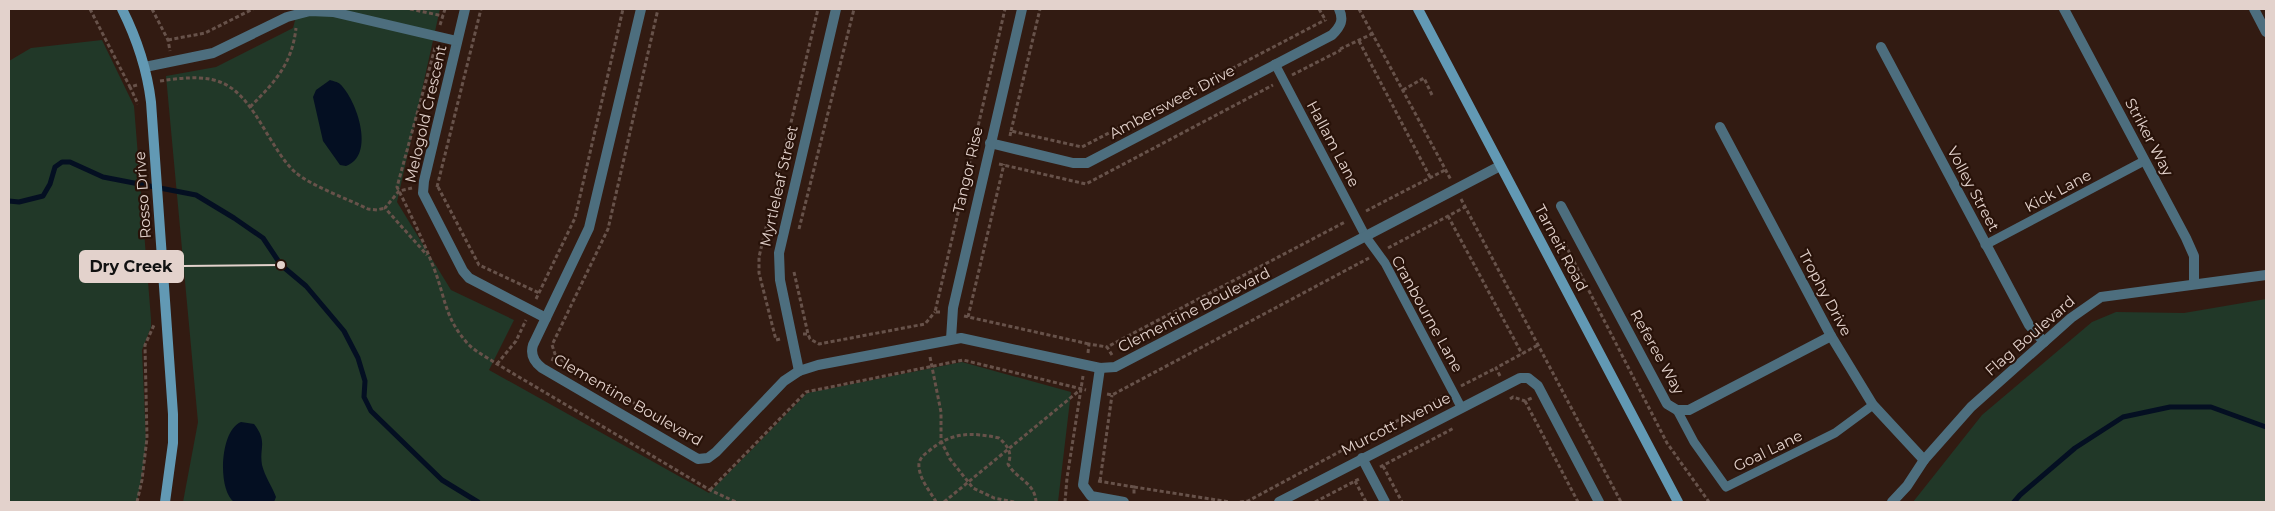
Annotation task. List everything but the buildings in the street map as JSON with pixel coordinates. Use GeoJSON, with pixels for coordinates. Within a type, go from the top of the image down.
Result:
{"type":"FeatureCollection","features":[{"type":"Feature","properties":{"kind":"street","name":"Rosso Drive"},"geometry":{"type":"LineString","coordinates":[[122,9],[135,37],[145,67],[152,119],[173,414],[173,443],[165,502]]}},
{"type":"Feature","properties":{"kind":"street","name":"Melogold Crescent"},"geometry":{"type":"LineString","coordinates":[[465,9],[424,181],[423,193],[463,271],[469,278],[546,318]]}},
{"type":"Feature","properties":{"kind":"street","name":"Clementine Boulevard"},"geometry":{"type":"LineString","coordinates":[[641,9],[589,228],[532,350],[533,359],[538,365],[698,459],[708,458],[716,452],[774,390],[799,371],[951,339],[967,339],[1100,368],[1118,366],[1500,166]]}},
{"type":"Feature","properties":{"kind":"street","name":"Myrtleleaf Street"},"geometry":{"type":"LineString","coordinates":[[799,371],[780,280],[779,253],[836,9]]}},
{"type":"Feature","properties":{"kind":"street","name":"Tangor Rise"},"geometry":{"type":"LineString","coordinates":[[951,339],[952,314],[1022,9]]}},
{"type":"Feature","properties":{"kind":"street","name":"Ambersweet Drive"},"geometry":{"type":"LineString","coordinates":[[990,143],[1073,163],[1087,163],[1332,34],[1342,24],[1339,9]]}},
{"type":"Feature","properties":{"kind":"street","name":"Tarneit Road"},"geometry":{"type":"LineString","coordinates":[[1418,9],[1678,502]]}},
{"type":"Feature","properties":{"kind":"street","name":"Striker Way"},"geometry":{"type":"LineString","coordinates":[[2064,9],[2186,238],[2194,256],[2194,284]]}},
{"type":"Feature","properties":{"kind":"street"},"geometry":{"type":"LineString","coordinates":[[2254,9],[2266,32]]}},
{"type":"Feature","properties":{"kind":"street"},"geometry":{"type":"LineString","coordinates":[[145,67],[213,53],[275,22],[298,13],[322,11],[458,41]]}},
{"type":"Feature","properties":{"kind":"street","name":"Volley Street"},"geometry":{"type":"LineString","coordinates":[[1881,47],[2029,325],[2044,342]]}},
{"type":"Feature","properties":{"kind":"street","name":"Trophy Drive"},"geometry":{"type":"LineString","coordinates":[[1720,127],[1831,336],[1873,405],[1924,460]]}},
{"type":"Feature","properties":{"kind":"street","name":"Referee Way"},"geometry":{"type":"LineString","coordinates":[[1561,206],[1667,404],[1677,410],[1689,410],[1831,336]]}},
{"type":"Feature","properties":{"kind":"street","name":"Flag Boulevard"},"geometry":{"type":"LineString","coordinates":[[1892,502],[1907,486],[1924,460],[1971,407],[2071,318],[2101,297],[2266,275]]}},
{"type":"Feature","properties":{"kind":"street"},"geometry":{"type":"LineString","coordinates":[[1100,368],[1083,485],[1091,496],[1124,502]]}},
{"type":"Feature","properties":{"kind":"street","name":"Murcott Avenue"},"geometry":{"type":"LineString","coordinates":[[1279,502],[1513,380],[1528,378],[1533,380],[1541,393]]}},
{"type":"Feature","properties":{"kind":"street"},"geometry":{"type":"LineString","coordinates":[[1541,393],[1599,502]]}},
{"type":"Feature","properties":{"kind":"street"},"geometry":{"type":"LineString","coordinates":[[1362,458],[1385,502]]}},
{"type":"Feature","properties":{"kind":"lane","name":"Hallam Lane"},"geometry":{"type":"LineString","coordinates":[[1275,64],[1366,237]]}},
{"type":"Feature","properties":{"kind":"lane","name":"Kick Lane"},"geometry":{"type":"LineString","coordinates":[[1985,245],[2144,161]]}},
{"type":"Feature","properties":{"kind":"lane","name":"Cranbourne Lane"},"geometry":{"type":"LineString","coordinates":[[1366,237],[1385,263],[1461,407]]}},
{"type":"Feature","properties":{"kind":"lane","name":"Goal Lane"},"geometry":{"type":"LineString","coordinates":[[1677,410],[1694,442],[1726,487],[1835,432],[1873,405]]}},
{"type":"Feature","properties":{"kind":"path"},"geometry":{"type":"LineString","coordinates":[[90,9],[130,87],[138,105],[138,112]]}},
{"type":"Feature","properties":{"kind":"path"},"geometry":{"type":"LineString","coordinates":[[152,9],[168,40],[175,79]]}},
{"type":"Feature","properties":{"kind":"path"},"geometry":{"type":"LineString","coordinates":[[168,40],[205,33],[253,9]]}},
{"type":"Feature","properties":{"kind":"path"},"geometry":{"type":"LineString","coordinates":[[410,9],[443,16]]}},
{"type":"Feature","properties":{"kind":"path"},"geometry":{"type":"LineString","coordinates":[[497,364],[516,341],[575,218],[623,9]]}},
{"type":"Feature","properties":{"kind":"path"},"geometry":{"type":"LineString","coordinates":[[808,334],[776,340],[760,273],[759,257],[818,9]]}},
{"type":"Feature","properties":{"kind":"path"},"geometry":{"type":"LineString","coordinates":[[798,234],[854,9]]}},
{"type":"Feature","properties":{"kind":"path"},"geometry":{"type":"LineString","coordinates":[[793,271],[808,334],[810,339],[819,344],[924,324],[935,312],[1005,9]]}},
{"type":"Feature","properties":{"kind":"path"},"geometry":{"type":"LineString","coordinates":[[968,317],[1040,9]]}},
{"type":"Feature","properties":{"kind":"path"},"geometry":{"type":"LineString","coordinates":[[1359,9],[1620,502]]}},
{"type":"Feature","properties":{"kind":"path"},"geometry":{"type":"LineString","coordinates":[[250,107],[272,86],[287,65],[295,40],[298,13]]}},
{"type":"Feature","properties":{"kind":"path"},"geometry":{"type":"LineString","coordinates":[[1011,131],[1082,147],[1325,20]]}},
{"type":"Feature","properties":{"kind":"path"},"geometry":{"type":"LineString","coordinates":[[1359,41],[1430,177]]}},
{"type":"Feature","properties":{"kind":"path"},"geometry":{"type":"LineString","coordinates":[[971,157],[1086,184],[1340,50]]}},
{"type":"Feature","properties":{"kind":"path"},"geometry":{"type":"LineString","coordinates":[[130,87],[197,76],[222,82],[240,94],[279,154],[296,173],[368,208],[377,210],[385,208],[399,191]]}},
{"type":"Feature","properties":{"kind":"path"},"geometry":{"type":"LineString","coordinates":[[1403,90],[1424,78],[1432,95]]}},
{"type":"Feature","properties":{"kind":"path"},"geometry":{"type":"LineString","coordinates":[[935,312],[968,317],[1106,348],[1445,170]]}},
{"type":"Feature","properties":{"kind":"path"},"geometry":{"type":"LineString","coordinates":[[438,188],[479,265],[540,293]]}},
{"type":"Feature","properties":{"kind":"path"},"geometry":{"type":"LineString","coordinates":[[385,208],[430,257]]}},
{"type":"Feature","properties":{"kind":"path"},"geometry":{"type":"LineString","coordinates":[[1448,216],[1522,354]]}},
{"type":"Feature","properties":{"kind":"path"},"geometry":{"type":"LineString","coordinates":[[1561,236],[1667,443],[1710,502]]}},
{"type":"Feature","properties":{"kind":"path"},"geometry":{"type":"LineString","coordinates":[[137,502],[148,438],[145,346],[154,324],[153,316]]}},
{"type":"Feature","properties":{"kind":"path"},"geometry":{"type":"LineString","coordinates":[[924,324],[941,412],[941,441],[950,459],[974,488],[994,498],[1014,502]]}},
{"type":"Feature","properties":{"kind":"path"},"geometry":{"type":"LineString","coordinates":[[1065,502],[1080,389],[1089,344]]}},
{"type":"Feature","properties":{"kind":"path"},"geometry":{"type":"LineString","coordinates":[[1106,348],[1129,385]]}},
{"type":"Feature","properties":{"kind":"path"},"geometry":{"type":"LineString","coordinates":[[1240,502],[1248,501],[1496,368]]}},
{"type":"Feature","properties":{"kind":"path"},"geometry":{"type":"LineString","coordinates":[[944,502],[1080,389]]}},
{"type":"Feature","properties":{"kind":"path"},"geometry":{"type":"LineString","coordinates":[[1525,401],[1541,393]]}},
{"type":"Feature","properties":{"kind":"path"},"geometry":{"type":"LineString","coordinates":[[1100,481],[1112,394]]}},
{"type":"Feature","properties":{"kind":"path"},"geometry":{"type":"LineString","coordinates":[[1504,402],[1513,397],[1525,401],[1578,502]]}},
{"type":"Feature","properties":{"kind":"path"},"geometry":{"type":"LineString","coordinates":[[1315,502],[1461,425]]}},
{"type":"Feature","properties":{"kind":"path"},"geometry":{"type":"LineString","coordinates":[[936,502],[921,475],[918,464],[921,458],[941,441],[956,435],[999,438],[1009,449],[1011,457],[1008,464],[1010,468],[1032,488],[1036,502]]}},
{"type":"Feature","properties":{"kind":"path"},"geometry":{"type":"LineString","coordinates":[[1383,466],[1402,502]]}},
{"type":"Feature","properties":{"kind":"path"},"geometry":{"type":"LineString","coordinates":[[1067,478],[1083,478],[1230,502]]}},
{"type":"Feature","properties":{"kind":"path"},"geometry":{"type":"LineString","coordinates":[[1133,502],[1134,487]]}},
{"type":"Feature","properties":{"kind":"path"},"geometry":{"type":"LineString","coordinates":[[710,490],[736,502]]}},
{"type":"Feature","properties":{"kind":"green space"},"geometry":{"type":"Polygon","coordinates":[[[298,9],[440,9],[397,202],[451,290],[514,320],[489,370],[709,493],[807,393],[962,362],[1071,392],[1058,502],[183,502],[198,422],[166,76],[216,67],[293,28],[298,9]]]}},
{"type":"Feature","properties":{"kind":"green space"},"geometry":{"type":"Polygon","coordinates":[[[102,40],[134,106],[151,319],[151,327],[142,350],[146,440],[137,502],[9,502],[9,61],[31,48],[102,40]]]}},
{"type":"Feature","properties":{"kind":"green space"},"geometry":{"type":"Polygon","coordinates":[[[2266,299],[2266,502],[1913,502],[1982,415],[2092,322],[2116,312],[2184,313],[2266,299]]]}},
{"type":"Feature","properties":{"kind":"water"},"geometry":{"type":"Polygon","coordinates":[[[330,80],[339,83],[346,92],[352,102],[361,127],[362,140],[360,151],[355,160],[346,166],[340,165],[323,141],[313,97],[316,90],[330,80]]]}},
{"type":"Feature","properties":{"kind":"water"},"geometry":{"type":"Polygon","coordinates":[[[241,422],[254,424],[261,435],[262,465],[276,497],[274,502],[234,502],[229,495],[223,473],[225,447],[234,427],[241,422]]]}},
{"type":"Feature","properties":{"kind":"waterway"},"geometry":{"type":"LineString","coordinates":[[9,201],[19,202],[43,196],[50,184],[55,167],[62,162],[70,162],[103,177],[196,195],[234,218],[263,238],[281,265],[306,286],[344,331],[358,358],[365,381],[364,397],[371,411],[442,480],[478,502]]}},
{"type":"Feature","properties":{"kind":"waterway"},"geometry":{"type":"LineString","coordinates":[[2014,502],[2075,448],[2123,417],[2170,407],[2211,407],[2266,427]]}},
{"type":"Feature","properties":{"kind":"place","name":"Dry Creek"},"geometry":{"type":"Point","coordinates":[281,265]}}]}
